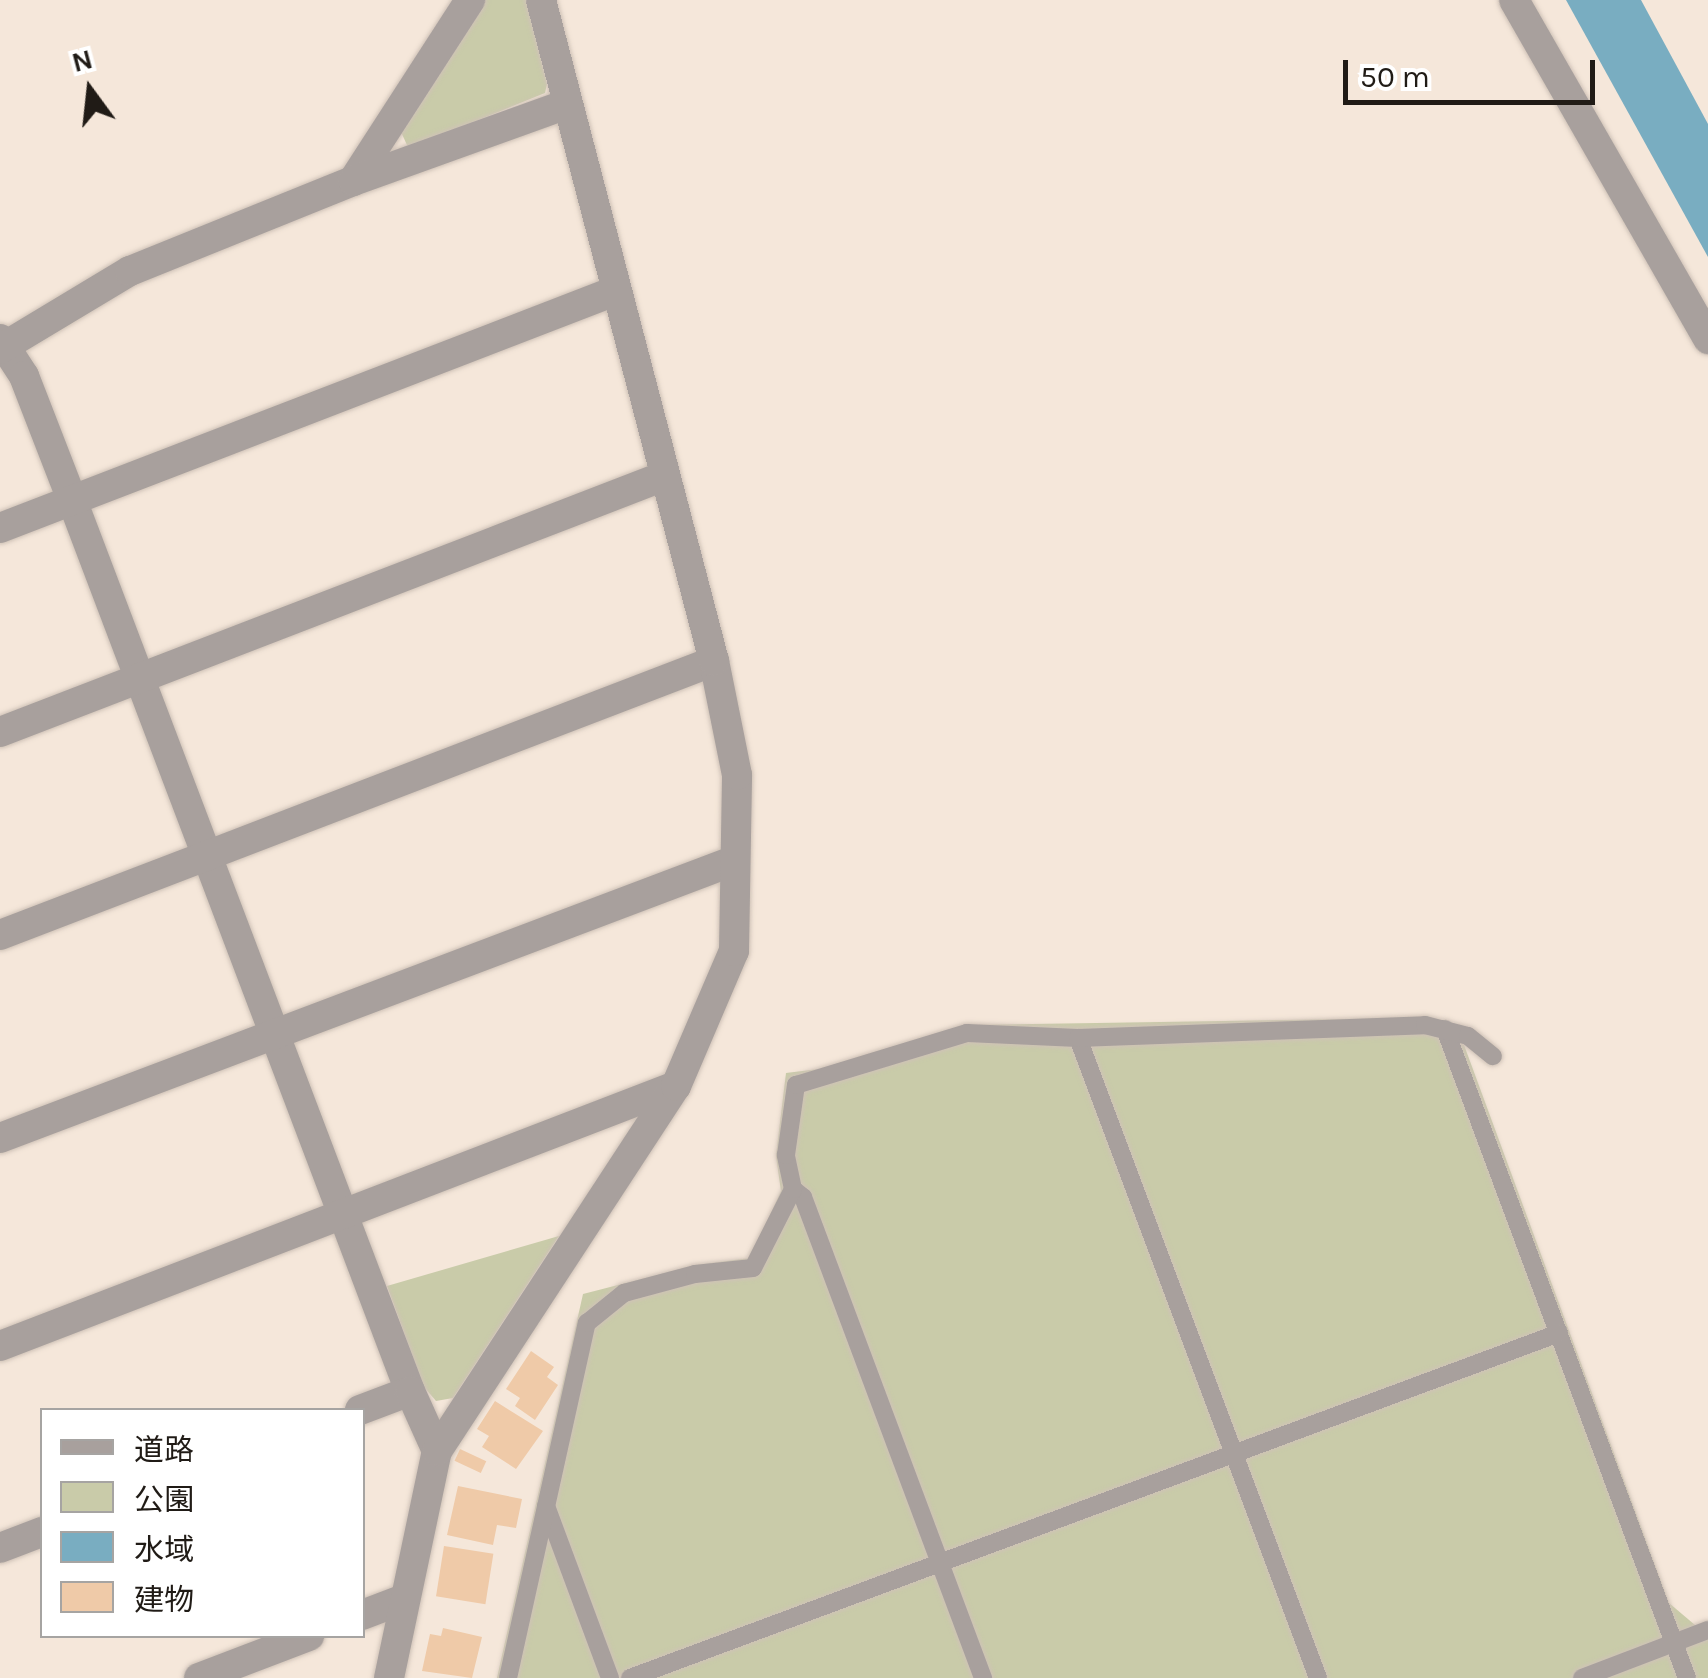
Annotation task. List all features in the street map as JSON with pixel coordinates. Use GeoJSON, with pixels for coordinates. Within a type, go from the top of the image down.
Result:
{"type":"FeatureCollection","features":[{"type":"Feature","properties":{"kind":"street"},"geometry":{"type":"LineString","coordinates":[[353,181],[470,0]]}},
{"type":"Feature","properties":{"kind":"street"},"geometry":{"type":"LineString","coordinates":[[388,1678],[436,1452],[676,1086],[734,951],[733,861],[738,775],[714,661],[662,477],[541,0]]}},
{"type":"Feature","properties":{"kind":"street"},"geometry":{"type":"LineString","coordinates":[[1514,0],[1691,316],[1708,339]]}},
{"type":"Feature","properties":{"kind":"street"},"geometry":{"type":"LineString","coordinates":[[436,1452],[24,376],[2,344],[130,271],[353,181],[567,104]]}},
{"type":"Feature","properties":{"kind":"street"},"geometry":{"type":"LineString","coordinates":[[0,528],[615,292]]}},
{"type":"Feature","properties":{"kind":"street"},"geometry":{"type":"LineString","coordinates":[[0,732],[662,477]]}},
{"type":"Feature","properties":{"kind":"street"},"geometry":{"type":"LineString","coordinates":[[0,934],[714,661]]}},
{"type":"Feature","properties":{"kind":"street"},"geometry":{"type":"LineString","coordinates":[[0,1138],[733,861]]}},
{"type":"Feature","properties":{"kind":"street"},"geometry":{"type":"LineString","coordinates":[[0,1346],[676,1086]]}},
{"type":"Feature","properties":{"kind":"street"},"geometry":{"type":"LineString","coordinates":[[365,1408],[410,1391]]}},
{"type":"Feature","properties":{"kind":"street"},"geometry":{"type":"LineString","coordinates":[[0,1548],[40,1533]]}},
{"type":"Feature","properties":{"kind":"street"},"geometry":{"type":"LineString","coordinates":[[365,1614],[404,1599]]}},
{"type":"Feature","properties":{"kind":"street"},"geometry":{"type":"LineString","coordinates":[[199,1678],[304,1638]]}},
{"type":"Feature","properties":{"kind":"lane"},"geometry":{"type":"LineString","coordinates":[[983,1678],[802,1197],[793,1189],[786,1155],[796,1085],[846,1074],[967,1033],[1078,1038],[1425,1025],[1468,1036],[1494,1056]]}},
{"type":"Feature","properties":{"kind":"lane"},"geometry":{"type":"LineString","coordinates":[[1446,1029],[1687,1678]]}},
{"type":"Feature","properties":{"kind":"lane"},"geometry":{"type":"LineString","coordinates":[[1078,1038],[1318,1678]]}},
{"type":"Feature","properties":{"kind":"lane"},"geometry":{"type":"LineString","coordinates":[[508,1678],[587,1324],[624,1294],[695,1274],[753,1268],[793,1189]]}},
{"type":"Feature","properties":{"kind":"lane"},"geometry":{"type":"LineString","coordinates":[[630,1678],[1559,1333]]}},
{"type":"Feature","properties":{"kind":"lane"},"geometry":{"type":"LineString","coordinates":[[546,1506],[610,1678]]}},
{"type":"Feature","properties":{"kind":"lane"},"geometry":{"type":"LineString","coordinates":[[1582,1678],[1708,1630]]}},
{"type":"Feature","properties":{"kind":"green space"},"geometry":{"type":"Polygon","coordinates":[[[482,0],[526,0],[547,84],[545,93],[414,146],[407,145],[401,132],[482,0]]]}},
{"type":"Feature","properties":{"kind":"green space"},"geometry":{"type":"Polygon","coordinates":[[[1423,1018],[1464,1045],[1669,1603],[1708,1636],[1708,1678],[497,1678],[583,1294],[696,1265],[750,1258],[781,1191],[776,1156],[786,1073],[844,1066],[965,1025],[1423,1018]]]}},
{"type":"Feature","properties":{"kind":"green space"},"geometry":{"type":"Polygon","coordinates":[[[559,1236],[453,1398],[436,1401],[424,1387],[387,1286],[559,1236]]]}},
{"type":"Feature","properties":{"kind":"water"},"geometry":{"type":"Polygon","coordinates":[[[1566,0],[1641,0],[1708,124],[1708,257],[1566,0]]]}},
{"type":"Feature","properties":{"kind":"building"},"geometry":{"type":"Polygon","coordinates":[[[531,1351],[554,1367],[547,1377],[558,1385],[535,1420],[515,1406],[520,1398],[506,1389],[531,1351]]]}},
{"type":"Feature","properties":{"kind":"building"},"geometry":{"type":"Polygon","coordinates":[[[495,1401],[543,1431],[516,1469],[482,1447],[489,1436],[477,1429],[495,1401]]]}},
{"type":"Feature","properties":{"kind":"building"},"geometry":{"type":"Polygon","coordinates":[[[460,1449],[486,1461],[481,1473],[455,1461],[460,1449]]]}},
{"type":"Feature","properties":{"kind":"building"},"geometry":{"type":"Polygon","coordinates":[[[458,1486],[522,1499],[516,1528],[497,1525],[493,1545],[447,1535],[458,1486]]]}},
{"type":"Feature","properties":{"kind":"building"},"geometry":{"type":"Polygon","coordinates":[[[444,1546],[493,1554],[485,1604],[436,1596],[444,1546]]]}},
{"type":"Feature","properties":{"kind":"building"},"geometry":{"type":"Polygon","coordinates":[[[443,1628],[482,1637],[472,1678],[422,1671],[430,1634],[441,1636],[443,1628]]]}}]}
